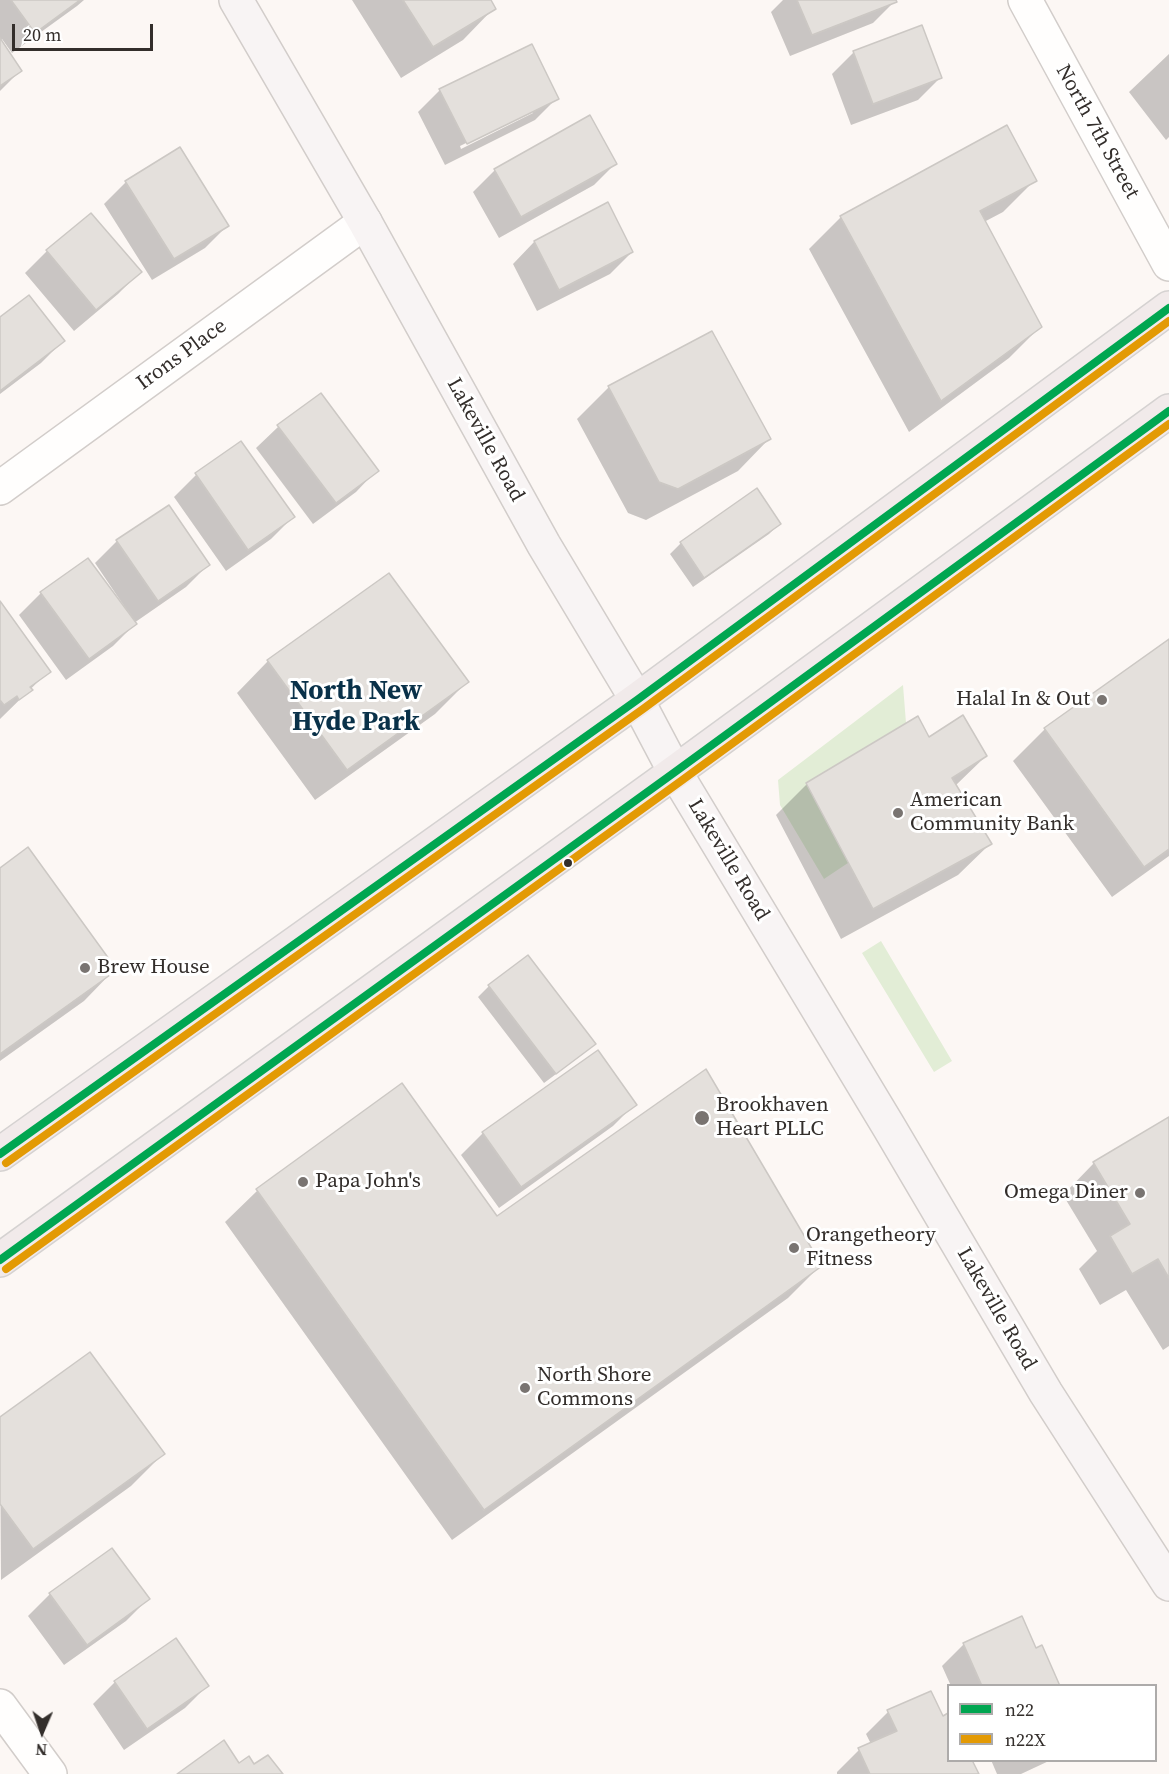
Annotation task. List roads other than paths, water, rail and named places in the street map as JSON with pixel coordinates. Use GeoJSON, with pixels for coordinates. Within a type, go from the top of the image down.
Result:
{"type":"FeatureCollection","features":[{"type":"Feature","properties":{"kind":"main road","name":"Lakeville Road"},"geometry":{"type":"LineString","coordinates":[[236,0],[365,222],[512,489],[637,700],[675,772],[895,1137],[1046,1394],[1169,1584]]}},
{"type":"Feature","properties":{"kind":"main road"},"geometry":{"type":"LineString","coordinates":[[0,1155],[637,700],[1169,308]]}},
{"type":"Feature","properties":{"kind":"main road"},"geometry":{"type":"LineString","coordinates":[[0,1260],[675,772],[1169,411]]}},
{"type":"Feature","properties":{"kind":"street","name":"North 7th Street"},"geometry":{"type":"LineString","coordinates":[[1025,0],[1169,264]]}},
{"type":"Feature","properties":{"kind":"street","name":"Irons Place"},"geometry":{"type":"LineString","coordinates":[[0,488],[365,222]]}},
{"type":"Feature","properties":{"kind":"street"},"geometry":{"type":"LineString","coordinates":[[0,1706],[50,1774]]}},
{"type":"Feature","properties":{"kind":"place","name":"Halal In & Out"},"geometry":{"type":"Point","coordinates":[1102,700]}},
{"type":"Feature","properties":{"kind":"place","name":"American Community Bank"},"geometry":{"type":"Point","coordinates":[898,813]}},
{"type":"Feature","properties":{"kind":"place","name":"Brew House"},"geometry":{"type":"Point","coordinates":[85,968]}},
{"type":"Feature","properties":{"kind":"place","name":"Brookhaven Heart PLLC"},"geometry":{"type":"Point","coordinates":[702,1118]}},
{"type":"Feature","properties":{"kind":"place","name":"Papa John's"},"geometry":{"type":"Point","coordinates":[303,1182]}},
{"type":"Feature","properties":{"kind":"place","name":"Omega Diner"},"geometry":{"type":"Point","coordinates":[1140,1193]}},
{"type":"Feature","properties":{"kind":"place","name":"Orangetheory Fitness"},"geometry":{"type":"Point","coordinates":[794,1248]}},
{"type":"Feature","properties":{"kind":"place","name":"North Shore Commons"},"geometry":{"type":"Point","coordinates":[525,1388]}},
{"type":"Feature","properties":{"kind":"district","name":"North New Hyde Park"},"geometry":{"type":"Point","coordinates":[356,708]}}]}
